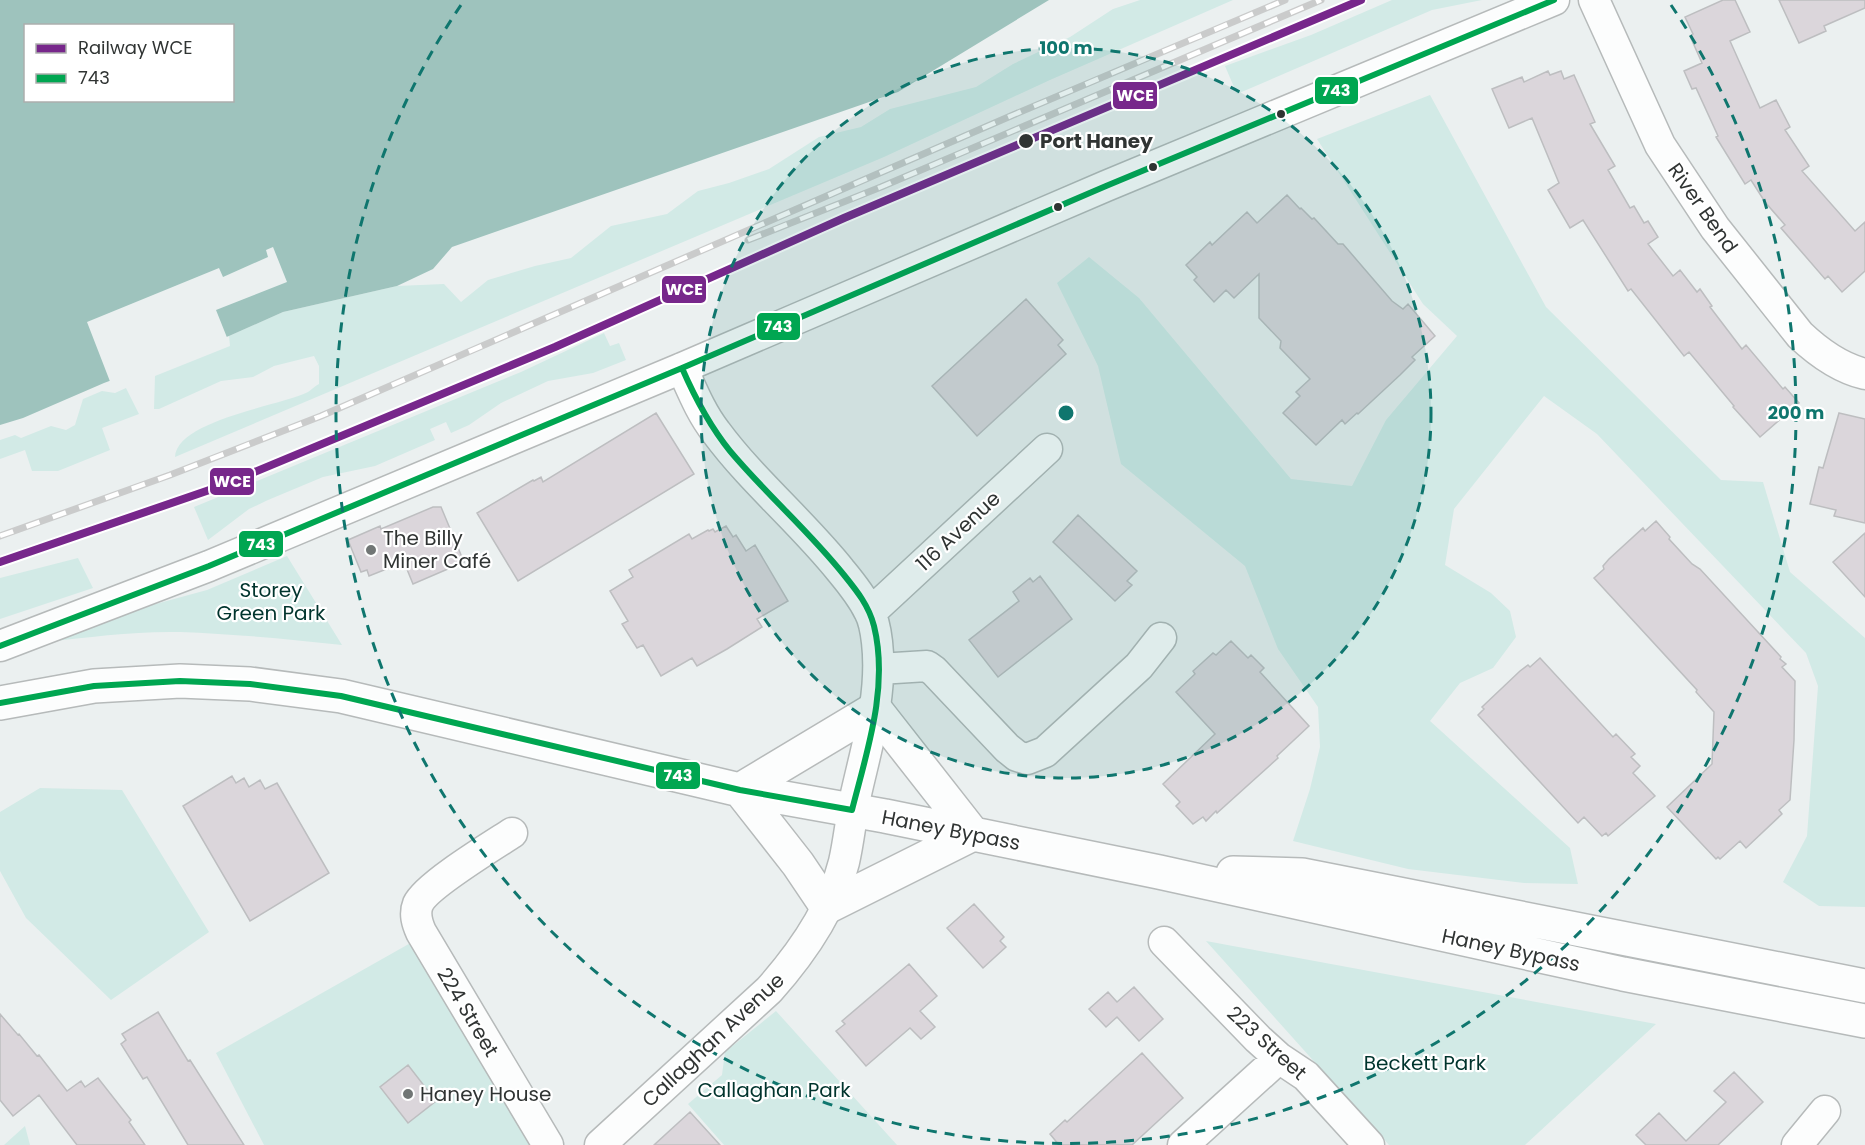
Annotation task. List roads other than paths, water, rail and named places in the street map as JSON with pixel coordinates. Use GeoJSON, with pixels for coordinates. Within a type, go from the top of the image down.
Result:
{"type":"FeatureCollection","features":[{"type":"Feature","properties":{"kind":"highway","name":"Haney Bypass"},"geometry":{"type":"LineString","coordinates":[[0,703],[94,686],[180,681],[250,684],[341,696],[740,790],[852,810],[1159,872],[1623,974],[1865,1021]]}},
{"type":"Feature","properties":{"kind":"highway"},"geometry":{"type":"LineString","coordinates":[[875,709],[973,834],[827,906],[798,864],[740,790],[875,709]]}},
{"type":"Feature","properties":{"kind":"highway","name":"Haney Bypass"},"geometry":{"type":"LineString","coordinates":[[1159,872],[1302,875],[1865,986]]}},
{"type":"Feature","properties":{"kind":"street"},"geometry":{"type":"LineString","coordinates":[[0,646],[209,566],[608,397],[682,368],[1106,186],[1554,0]]}},
{"type":"Feature","properties":{"kind":"street","name":"River Bend"},"geometry":{"type":"LineString","coordinates":[[1594,0],[1660,145],[1715,228],[1800,335],[1812,346],[1840,364],[1865,374]]}},
{"type":"Feature","properties":{"kind":"street"},"geometry":{"type":"LineString","coordinates":[[682,368],[703,412],[716,432],[829,556],[870,613]]}},
{"type":"Feature","properties":{"kind":"street","name":"116 Avenue"},"geometry":{"type":"LineString","coordinates":[[870,613],[1047,449]]}},
{"type":"Feature","properties":{"kind":"street","name":"Callaghan Avenue"},"geometry":{"type":"LineString","coordinates":[[600,1145],[769,990],[794,962],[827,906],[844,861],[852,810],[875,709],[879,669],[877,640],[870,613]]}},
{"type":"Feature","properties":{"kind":"street"},"geometry":{"type":"LineString","coordinates":[[879,669],[927,666],[1007,748],[1017,756],[1027,759],[1045,752],[1139,666],[1161,638]]}},
{"type":"Feature","properties":{"kind":"street","name":"224 Street"},"geometry":{"type":"LineString","coordinates":[[512,833],[428,891],[417,907],[417,924],[548,1145]]}},
{"type":"Feature","properties":{"kind":"street","name":"223 Street"},"geometry":{"type":"LineString","coordinates":[[1164,942],[1258,1039],[1279,1058],[1306,1076],[1369,1145]]}},
{"type":"Feature","properties":{"kind":"street"},"geometry":{"type":"LineString","coordinates":[[1184,1145],[1279,1058]]}},
{"type":"Feature","properties":{"kind":"street"},"geometry":{"type":"LineString","coordinates":[[1797,1145],[1825,1111]]}},
{"type":"Feature","properties":{"kind":"railway"},"geometry":{"type":"LineString","coordinates":[[0,536],[170,475],[321,416],[1013,115],[1285,0]]}},
{"type":"Feature","properties":{"kind":"railway"},"geometry":{"type":"LineString","coordinates":[[748,240],[881,187],[1321,0]]}},
{"type":"Feature","properties":{"kind":"rail line","name":"WCE"},"geometry":{"type":"LineString","coordinates":[[0,562],[221,486],[555,347],[844,218],[1361,0]]}},
{"type":"Feature","properties":{"kind":"place","name":"Port Haney"},"geometry":{"type":"Point","coordinates":[1026,141]}},
{"type":"Feature","properties":{"kind":"place","name":"The Billy Miner Café"},"geometry":{"type":"Point","coordinates":[371,550]}},
{"type":"Feature","properties":{"kind":"place","name":"Haney House"},"geometry":{"type":"Point","coordinates":[408,1094]}},
{"type":"Feature","properties":{"kind":"park label","name":"Storey Green Park"},"geometry":{"type":"Point","coordinates":[271,602]}},
{"type":"Feature","properties":{"kind":"park label","name":"Beckett Park"},"geometry":{"type":"Point","coordinates":[1425,1063]}},
{"type":"Feature","properties":{"kind":"park label","name":"Callaghan Park"},"geometry":{"type":"Point","coordinates":[774,1090]}}]}
